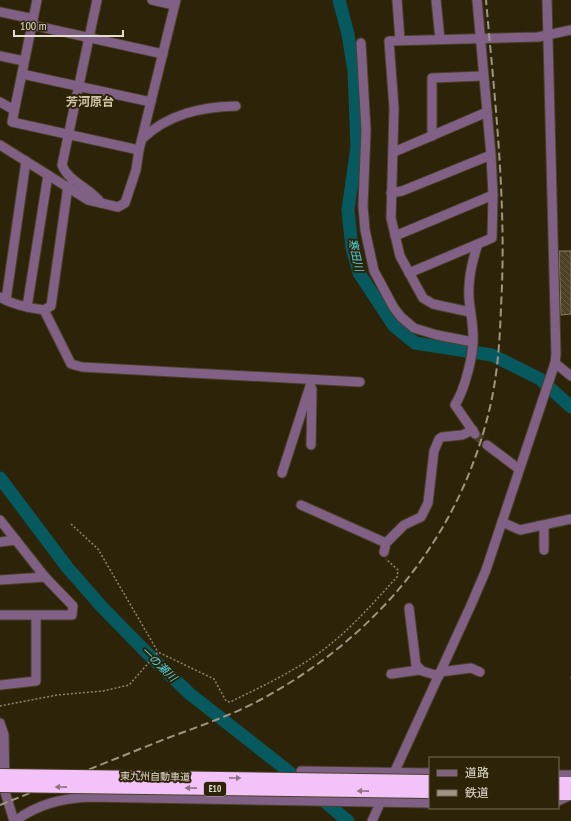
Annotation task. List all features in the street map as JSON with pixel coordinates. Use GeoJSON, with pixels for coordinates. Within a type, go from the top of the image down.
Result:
{"type":"FeatureCollection","features":[{"type":"Feature","properties":{"kind":"highway","name":"東九州自動車道"},"geometry":{"type":"LineString","coordinates":[[0,775],[429,781]]}},
{"type":"Feature","properties":{"kind":"highway"},"geometry":{"type":"LineString","coordinates":[[559,783],[571,783]]}},
{"type":"Feature","properties":{"kind":"highway","name":"東九州自動車道"},"geometry":{"type":"LineString","coordinates":[[0,786],[429,792]]}},
{"type":"Feature","properties":{"kind":"highway"},"geometry":{"type":"LineString","coordinates":[[559,794],[571,794]]}},
{"type":"Feature","properties":{"kind":"street"},"geometry":{"type":"LineString","coordinates":[[37,0],[30,22],[22,74],[12,122],[139,150]]}},
{"type":"Feature","properties":{"kind":"street"},"geometry":{"type":"LineString","coordinates":[[97,0],[62,165],[64,172],[96,196],[101,203]]}},
{"type":"Feature","properties":{"kind":"street"},"geometry":{"type":"LineString","coordinates":[[0,145],[48,176],[68,186],[88,200],[118,207],[125,203],[136,170],[139,150],[175,2],[152,0]]}},
{"type":"Feature","properties":{"kind":"street"},"geometry":{"type":"LineString","coordinates":[[397,0],[400,40]]}},
{"type":"Feature","properties":{"kind":"street"},"geometry":{"type":"LineString","coordinates":[[436,0],[440,39]]}},
{"type":"Feature","properties":{"kind":"street"},"geometry":{"type":"LineString","coordinates":[[409,273],[492,238],[493,195],[491,154],[477,0]]}},
{"type":"Feature","properties":{"kind":"street"},"geometry":{"type":"LineString","coordinates":[[372,821],[472,605],[502,522],[554,365],[556,354],[547,0]]}},
{"type":"Feature","properties":{"kind":"street"},"geometry":{"type":"LineString","coordinates":[[0,12],[30,22],[162,54]]}},
{"type":"Feature","properties":{"kind":"street"},"geometry":{"type":"LineString","coordinates":[[470,312],[434,304],[423,298],[400,256],[391,218],[394,108],[389,41],[548,35],[571,30]]}},
{"type":"Feature","properties":{"kind":"street"},"geometry":{"type":"LineString","coordinates":[[361,43],[366,130],[363,206],[365,230],[374,272],[394,308],[401,317],[414,328],[437,335],[473,342]]}},
{"type":"Feature","properties":{"kind":"street"},"geometry":{"type":"LineString","coordinates":[[0,56],[24,61]]}},
{"type":"Feature","properties":{"kind":"street"},"geometry":{"type":"LineString","coordinates":[[22,74],[151,102]]}},
{"type":"Feature","properties":{"kind":"street"},"geometry":{"type":"LineString","coordinates":[[432,136],[432,78],[483,76]]}},
{"type":"Feature","properties":{"kind":"street"},"geometry":{"type":"LineString","coordinates":[[0,102],[14,110]]}},
{"type":"Feature","properties":{"kind":"street"},"geometry":{"type":"LineString","coordinates":[[142,139],[154,128],[193,110],[211,107],[236,106]]}},
{"type":"Feature","properties":{"kind":"street"},"geometry":{"type":"LineString","coordinates":[[394,152],[488,112]]}},
{"type":"Feature","properties":{"kind":"street"},"geometry":{"type":"LineString","coordinates":[[392,193],[402,191],[491,154]]}},
{"type":"Feature","properties":{"kind":"street"},"geometry":{"type":"LineString","coordinates":[[26,161],[3,298],[27,307],[44,310],[51,306],[68,186]]}},
{"type":"Feature","properties":{"kind":"street"},"geometry":{"type":"LineString","coordinates":[[27,307],[48,176]]}},
{"type":"Feature","properties":{"kind":"street"},"geometry":{"type":"LineString","coordinates":[[395,236],[493,195]]}},
{"type":"Feature","properties":{"kind":"street"},"geometry":{"type":"LineString","coordinates":[[301,505],[385,547],[404,525],[421,517],[428,503],[434,451],[439,439],[442,437],[474,432],[455,405],[463,390],[467,377],[473,342],[470,312],[470,282],[478,244]]}},
{"type":"Feature","properties":{"kind":"street"},"geometry":{"type":"LineString","coordinates":[[44,310],[71,364],[82,367],[360,382]]}},
{"type":"Feature","properties":{"kind":"street"},"geometry":{"type":"LineString","coordinates":[[554,365],[571,376]]}},
{"type":"Feature","properties":{"kind":"street"},"geometry":{"type":"LineString","coordinates":[[311,445],[312,380]]}},
{"type":"Feature","properties":{"kind":"street"},"geometry":{"type":"LineString","coordinates":[[282,473],[312,380]]}},
{"type":"Feature","properties":{"kind":"street"},"geometry":{"type":"LineString","coordinates":[[486,444],[519,469]]}},
{"type":"Feature","properties":{"kind":"street"},"geometry":{"type":"LineString","coordinates":[[502,522],[520,530],[571,519]]}},
{"type":"Feature","properties":{"kind":"street"},"geometry":{"type":"LineString","coordinates":[[0,520],[45,578],[73,606],[72,615],[0,615]]}},
{"type":"Feature","properties":{"kind":"street"},"geometry":{"type":"LineString","coordinates":[[544,526],[544,550]]}},
{"type":"Feature","properties":{"kind":"street"},"geometry":{"type":"LineString","coordinates":[[0,542],[16,540]]}},
{"type":"Feature","properties":{"kind":"street"},"geometry":{"type":"LineString","coordinates":[[0,580],[45,578]]}},
{"type":"Feature","properties":{"kind":"street"},"geometry":{"type":"LineString","coordinates":[[409,608],[416,662],[419,670]]}},
{"type":"Feature","properties":{"kind":"street"},"geometry":{"type":"LineString","coordinates":[[0,685],[36,681],[36,616]]}},
{"type":"Feature","properties":{"kind":"street"},"geometry":{"type":"LineString","coordinates":[[391,674],[419,670],[439,674],[471,668],[480,672]]}},
{"type":"Feature","properties":{"kind":"street"},"geometry":{"type":"LineString","coordinates":[[0,723],[5,792],[15,821],[37,807],[68,798],[429,803]]}},
{"type":"Feature","properties":{"kind":"street"},"geometry":{"type":"LineString","coordinates":[[301,771],[429,773]]}},
{"type":"Feature","properties":{"kind":"street"},"geometry":{"type":"LineString","coordinates":[[559,775],[571,775]]}},
{"type":"Feature","properties":{"kind":"street"},"geometry":{"type":"LineString","coordinates":[[559,800],[571,794]]}},
{"type":"Feature","properties":{"kind":"path"},"geometry":{"type":"LineString","coordinates":[[71,524],[98,549],[158,652],[214,679],[226,701],[230,702],[266,684],[322,650],[356,621],[397,577],[398,570],[384,558],[385,547]]}},
{"type":"Feature","properties":{"kind":"path"},"geometry":{"type":"LineString","coordinates":[[0,706],[57,695],[103,691],[129,685],[158,652]]}},
{"type":"Feature","properties":{"kind":"building"},"geometry":{"type":"Polygon","coordinates":[[[559,251],[571,251],[571,314],[561,315],[559,251]]]}},
{"type":"Feature","properties":{"kind":"waterway","name":"寒田川"},"geometry":{"type":"LineString","coordinates":[[339,0],[348,34],[354,71],[357,147],[348,210],[352,248],[359,273],[394,326],[415,343],[492,355],[540,379],[571,407]]}},
{"type":"Feature","properties":{"kind":"waterway","name":"一の瀬川"},"geometry":{"type":"LineString","coordinates":[[0,478],[67,567],[102,607],[146,652],[190,694],[283,767],[348,821]]}},
{"type":"Feature","properties":{"kind":"tunnel"},"geometry":{"type":"LineString","coordinates":[[475,434],[487,445]]}},
{"type":"Feature","properties":{"kind":"railway"},"geometry":{"type":"LineString","coordinates":[[0,805],[237,711],[260,700],[303,674],[343,645],[378,612],[410,575],[438,536],[461,493],[479,447],[492,398],[496,375],[501,318],[501,191],[486,0]]}},
{"type":"Feature","properties":{"kind":"district","name":"芳河原台"},"geometry":{"type":"Point","coordinates":[90,102]}}]}
